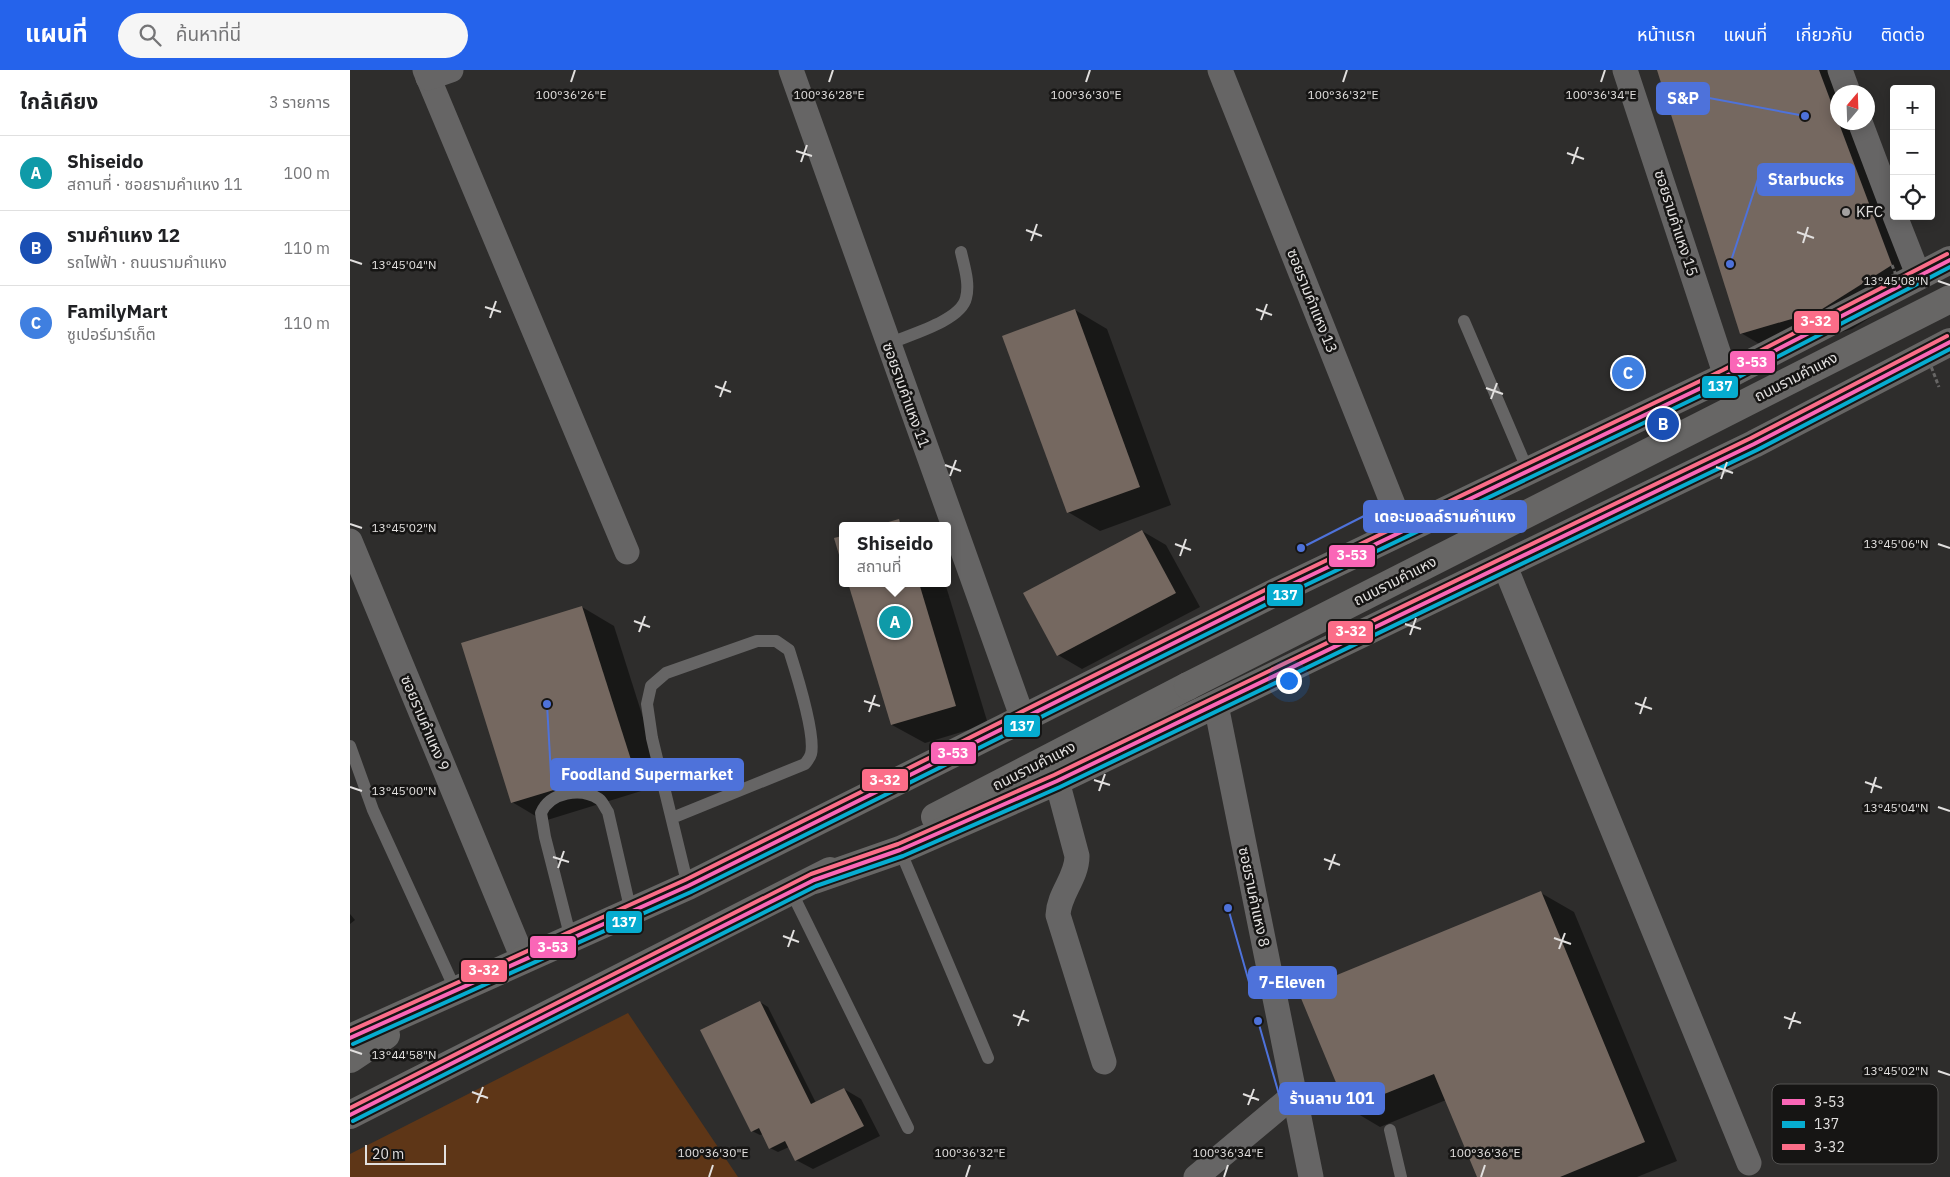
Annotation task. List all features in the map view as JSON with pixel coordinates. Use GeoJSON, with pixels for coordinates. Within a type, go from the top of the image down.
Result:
{"type":"FeatureCollection","features":[{"type":"Feature","properties":{"kind":"main road"},"geometry":{"type":"LineString","coordinates":[[350,1038],[688,886],[1278,591],[1726,376],[1939,267]]}},
{"type":"Feature","properties":{"kind":"main road","name":"ถนนรามคำแหง"},"geometry":{"type":"LineString","coordinates":[[350,1114],[814,880],[1188,686],[1950,299]]}},
{"type":"Feature","properties":{"kind":"main road","name":"ถนนรามคำแหง"},"geometry":{"type":"LineString","coordinates":[[814,880],[900,850],[1057,782],[1754,444],[1950,342]]}},
{"type":"Feature","properties":{"kind":"main road"},"geometry":{"type":"LineString","coordinates":[[350,1059],[444,996]]}},
{"type":"Feature","properties":{"kind":"street","name":"ซอยรามคำแหง 11"},"geometry":{"type":"LineString","coordinates":[[791,70],[1023,719]]}},
{"type":"Feature","properties":{"kind":"street","name":"ซอยรามคำแหง 13"},"geometry":{"type":"LineString","coordinates":[[1220,70],[1404,532]]}},
{"type":"Feature","properties":{"kind":"street","name":"ซอยรามคำแหง 15"},"geometry":{"type":"LineString","coordinates":[[1625,70],[1726,376]]}},
{"type":"Feature","properties":{"kind":"street"},"geometry":{"type":"LineString","coordinates":[[1840,70],[1845,85]]}},
{"type":"Feature","properties":{"kind":"street"},"geometry":{"type":"LineString","coordinates":[[435,73],[627,552]]}},
{"type":"Feature","properties":{"kind":"street"},"geometry":{"type":"LineString","coordinates":[[1863,130],[1890,201]]}},
{"type":"Feature","properties":{"kind":"street"},"geometry":{"type":"LineString","coordinates":[[1898,220],[1939,267]]}},
{"type":"Feature","properties":{"kind":"street","name":"ซอยรามคำแหง 9"},"geometry":{"type":"LineString","coordinates":[[350,541],[524,960]]}},
{"type":"Feature","properties":{"kind":"street"},"geometry":{"type":"LineString","coordinates":[[1504,564],[1749,1162]]}},
{"type":"Feature","properties":{"kind":"street","name":"ซอยรามคำแหง 8"},"geometry":{"type":"LineString","coordinates":[[1216,706],[1311,1177]]}},
{"type":"Feature","properties":{"kind":"street"},"geometry":{"type":"LineString","coordinates":[[1057,782],[1077,856],[1077,865],[1058,904],[1058,916],[1104,1062]]}},
{"type":"Feature","properties":{"kind":"street"},"geometry":{"type":"LineString","coordinates":[[1196,1177],[1294,1095]]}},
{"type":"Feature","properties":{"kind":"lane"},"geometry":{"type":"LineString","coordinates":[[888,344],[954,317],[962,307],[966,298],[967,276],[961,252]]}},
{"type":"Feature","properties":{"kind":"lane"},"geometry":{"type":"LineString","coordinates":[[1464,321],[1528,471]]}},
{"type":"Feature","properties":{"kind":"lane"},"geometry":{"type":"LineString","coordinates":[[672,818],[805,764],[811,756],[811,744],[803,697],[789,650],[776,641],[757,641],[666,673],[651,686],[647,704],[652,738],[688,886]]}},
{"type":"Feature","properties":{"kind":"lane"},"geometry":{"type":"LineString","coordinates":[[350,746],[444,996]]}},
{"type":"Feature","properties":{"kind":"lane"},"geometry":{"type":"LineString","coordinates":[[571,939],[544,837],[541,813],[549,801],[559,796],[580,792],[601,800],[608,812],[630,912]]}},
{"type":"Feature","properties":{"kind":"lane"},"geometry":{"type":"LineString","coordinates":[[900,850],[988,1058]]}},
{"type":"Feature","properties":{"kind":"lane"},"geometry":{"type":"LineString","coordinates":[[790,891],[908,1128]]}},
{"type":"Feature","properties":{"kind":"lane"},"geometry":{"type":"LineString","coordinates":[[1390,1130],[1401,1177]]}},
{"type":"Feature","properties":{"kind":"shaded area"},"geometry":{"type":"Polygon","coordinates":[[[628,1013],[738,1177],[350,1177],[350,1154],[628,1013]]]}},
{"type":"Feature","properties":{"kind":"building"},"geometry":{"type":"Polygon","coordinates":[[[1657,70],[1819,70],[1830,99],[1830,130],[1841,130],[1892,265],[1819,311],[1740,334],[1657,70]]]}},
{"type":"Feature","properties":{"kind":"building"},"geometry":{"type":"Polygon","coordinates":[[[1075,309],[1140,487],[1067,513],[1002,336],[1075,309]]]}},
{"type":"Feature","properties":{"kind":"building"},"geometry":{"type":"Polygon","coordinates":[[[899,519],[900,522],[888,522],[899,519]]]}},
{"type":"Feature","properties":{"kind":"building"},"geometry":{"type":"Polygon","coordinates":[[[1142,530],[1176,593],[1057,656],[1023,593],[1142,530]]]}},
{"type":"Feature","properties":{"kind":"building"},"geometry":{"type":"Polygon","coordinates":[[[839,537],[839,555],[834,538],[839,537]]]}},
{"type":"Feature","properties":{"kind":"building"},"geometry":{"type":"Polygon","coordinates":[[[849,587],[920,587],[956,706],[891,725],[849,587]]]}},
{"type":"Feature","properties":{"kind":"building"},"geometry":{"type":"Polygon","coordinates":[[[582,606],[633,766],[511,803],[461,643],[582,606]]]}},
{"type":"Feature","properties":{"kind":"building"},"geometry":{"type":"Polygon","coordinates":[[[1541,891],[1645,1142],[1560,1177],[1477,1177],[1434,1074],[1347,1109],[1298,991],[1541,891]]]}},
{"type":"Feature","properties":{"kind":"building"},"geometry":{"type":"Polygon","coordinates":[[[760,1001],[811,1104],[844,1088],[864,1126],[795,1161],[785,1141],[769,1149],[759,1128],[751,1132],[700,1030],[760,1001]]]}},
{"type":"Feature","properties":{"kind":"transit line","name":"3-32"},"geometry":{"type":"LineString","coordinates":[[350,1031],[685,880],[1275,585],[1723,370],[1947,254]]}},
{"type":"Feature","properties":{"kind":"transit line","name":"3-53"},"geometry":{"type":"LineString","coordinates":[[350,1038],[688,886],[1278,591],[1726,376],[1950,260]]}},
{"type":"Feature","properties":{"kind":"transit line","name":"137"},"geometry":{"type":"LineString","coordinates":[[353,1044],[691,892],[1281,597],[1729,382],[1950,267]]}},
{"type":"Feature","properties":{"kind":"transit line","name":"3-32"},"geometry":{"type":"LineString","coordinates":[[350,1108],[811,874],[898,844],[1054,775],[1751,438],[1947,336]]}},
{"type":"Feature","properties":{"kind":"transit line","name":"3-53"},"geometry":{"type":"LineString","coordinates":[[350,1115],[814,880],[900,850],[1057,781],[1754,444],[1950,342]]}},
{"type":"Feature","properties":{"kind":"transit line","name":"137"},"geometry":{"type":"LineString","coordinates":[[353,1121],[816,886],[903,856],[1060,787],[1757,450],[1950,349]]}},
{"type":"Feature","properties":{"kind":"place","name":"S&P"},"geometry":{"type":"Point","coordinates":[1805,116]}},
{"type":"Feature","properties":{"kind":"place","name":"KFC"},"geometry":{"type":"Point","coordinates":[1846,212]}},
{"type":"Feature","properties":{"kind":"place","name":"Starbucks"},"geometry":{"type":"Point","coordinates":[1730,264]}},
{"type":"Feature","properties":{"kind":"place","name":"FamilyMart"},"geometry":{"type":"Point","coordinates":[1628,373]}},
{"type":"Feature","properties":{"kind":"place","name":"รามคำแหง 12"},"geometry":{"type":"Point","coordinates":[1663,424]}},
{"type":"Feature","properties":{"kind":"place","name":"เดอะมอลล์รามคำแหง"},"geometry":{"type":"Point","coordinates":[1301,548]}},
{"type":"Feature","properties":{"kind":"place","name":"Shiseido"},"geometry":{"type":"Point","coordinates":[895,622]}},
{"type":"Feature","properties":{"kind":"place","name":"Foodland Supermarket"},"geometry":{"type":"Point","coordinates":[547,704]}},
{"type":"Feature","properties":{"kind":"place","name":"7-Eleven"},"geometry":{"type":"Point","coordinates":[1228,908]}},
{"type":"Feature","properties":{"kind":"place","name":"ร้านลาบ 101"},"geometry":{"type":"Point","coordinates":[1258,1021]}}]}
